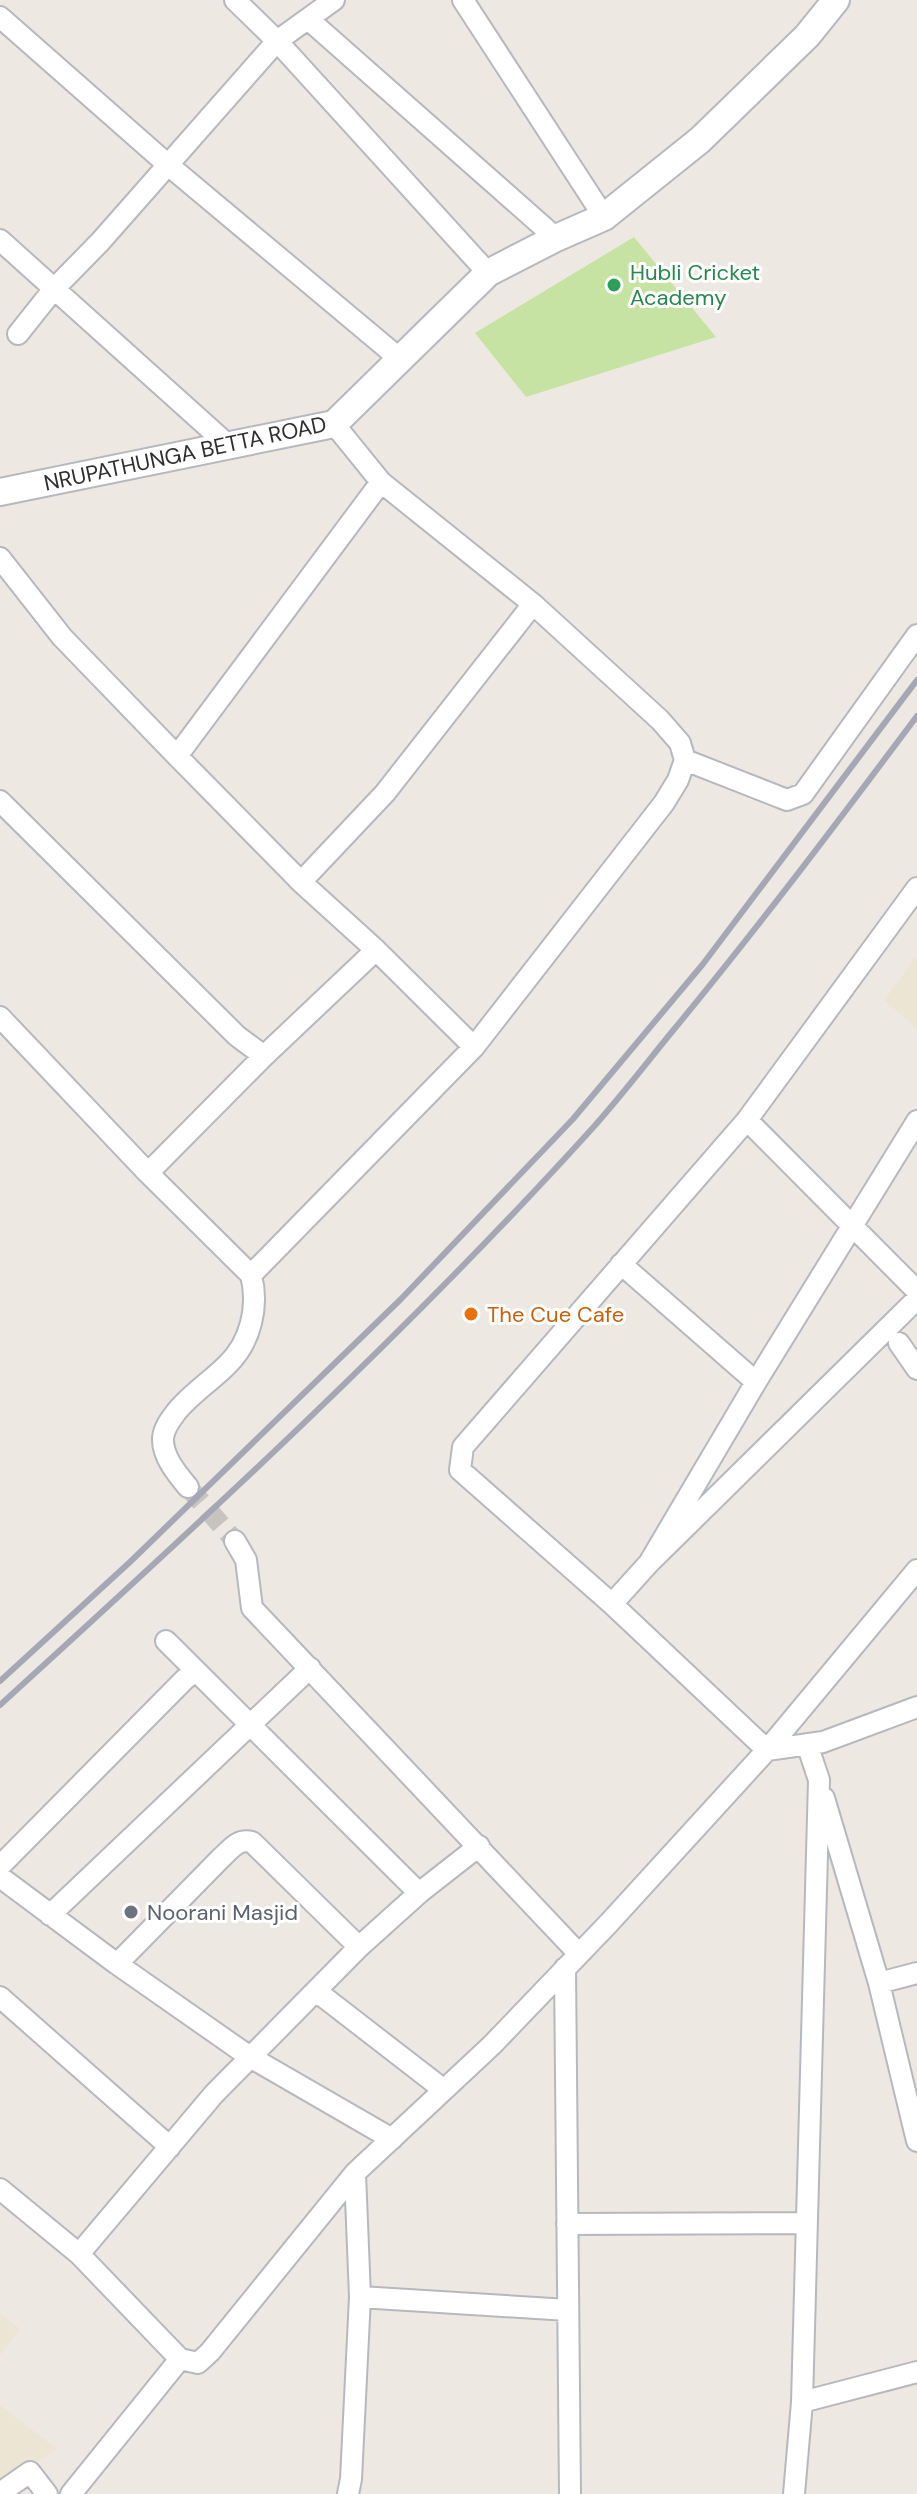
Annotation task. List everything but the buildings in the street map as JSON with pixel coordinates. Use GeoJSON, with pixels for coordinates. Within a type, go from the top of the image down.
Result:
{"type":"FeatureCollection","features":[{"type":"Feature","properties":{"kind":"street"},"geometry":{"type":"LineString","coordinates":[[235,0],[277,41],[488,273]]}},
{"type":"Feature","properties":{"kind":"street"},"geometry":{"type":"LineString","coordinates":[[18,334],[53,290],[100,242],[277,41],[334,0]]}},
{"type":"Feature","properties":{"kind":"street"},"geometry":{"type":"LineString","coordinates":[[463,0],[604,217]]}},
{"type":"Feature","properties":{"kind":"street","name":"NRUPATHUNGA BETTA ROAD"},"geometry":{"type":"LineString","coordinates":[[0,492],[334,424],[488,273],[604,217],[700,140],[807,36],[836,0]]}},
{"type":"Feature","properties":{"kind":"street"},"geometry":{"type":"LineString","coordinates":[[0,17],[167,164],[400,359]]}},
{"type":"Feature","properties":{"kind":"street"},"geometry":{"type":"LineString","coordinates":[[308,19],[556,238]]}},
{"type":"Feature","properties":{"kind":"street"},"geometry":{"type":"LineString","coordinates":[[0,240],[228,445]]}},
{"type":"Feature","properties":{"kind":"street"},"geometry":{"type":"LineString","coordinates":[[251,1275],[474,1047],[664,803],[678,780],[685,760],[680,743],[660,720],[533,604],[381,482],[334,424]]}},
{"type":"Feature","properties":{"kind":"street"},"geometry":{"type":"LineString","coordinates":[[177,756],[381,482]]}},
{"type":"Feature","properties":{"kind":"street"},"geometry":{"type":"LineString","coordinates":[[0,558],[62,637],[177,756],[301,882],[376,950],[474,1047]]}},
{"type":"Feature","properties":{"kind":"street"},"geometry":{"type":"LineString","coordinates":[[301,882],[385,793],[533,604]]}},
{"type":"Feature","properties":{"kind":"street"},"geometry":{"type":"LineString","coordinates":[[685,760],[787,800],[803,794],[917,635]]}},
{"type":"Feature","properties":{"kind":"street"},"geometry":{"type":"LineString","coordinates":[[0,801],[237,1036],[264,1056]]}},
{"type":"Feature","properties":{"kind":"street"},"geometry":{"type":"LineString","coordinates":[[767,1750],[612,1604],[460,1470],[463,1447],[747,1120],[917,888]]}},
{"type":"Feature","properties":{"kind":"street"},"geometry":{"type":"LineString","coordinates":[[148,1173],[264,1056],[376,950]]}},
{"type":"Feature","properties":{"kind":"street"},"geometry":{"type":"LineString","coordinates":[[0,1017],[148,1173],[251,1275],[256,1293],[245,1341],[230,1362],[183,1404],[165,1429],[163,1443],[169,1460],[188,1487]]}},
{"type":"Feature","properties":{"kind":"street"},"geometry":{"type":"LineString","coordinates":[[747,1120],[917,1291]]}},
{"type":"Feature","properties":{"kind":"street"},"geometry":{"type":"LineString","coordinates":[[649,1563],[917,1121]]}},
{"type":"Feature","properties":{"kind":"street"},"geometry":{"type":"LineString","coordinates":[[621,1264],[756,1382]]}},
{"type":"Feature","properties":{"kind":"street"},"geometry":{"type":"LineString","coordinates":[[612,1604],[649,1563],[917,1299]]}},
{"type":"Feature","properties":{"kind":"street"},"geometry":{"type":"LineString","coordinates":[[899,1343],[917,1369]]}},
{"type":"Feature","properties":{"kind":"street"},"geometry":{"type":"LineString","coordinates":[[235,1541],[246,1560],[252,1608],[479,1846],[572,1961],[567,2224],[570,2494]]}},
{"type":"Feature","properties":{"kind":"street"},"geometry":{"type":"LineString","coordinates":[[0,2189],[79,2254],[180,2359],[198,2363],[355,2173],[492,2045],[572,1961],[767,1750],[917,1570]]}},
{"type":"Feature","properties":{"kind":"street"},"geometry":{"type":"LineString","coordinates":[[166,1641],[419,1893]]}},
{"type":"Feature","properties":{"kind":"street"},"geometry":{"type":"LineString","coordinates":[[50,1915],[310,1668]]}},
{"type":"Feature","properties":{"kind":"street"},"geometry":{"type":"LineString","coordinates":[[0,1866],[196,1671]]}},
{"type":"Feature","properties":{"kind":"street"},"geometry":{"type":"LineString","coordinates":[[767,1750],[823,1742],[917,1707]]}},
{"type":"Feature","properties":{"kind":"street"},"geometry":{"type":"LineString","coordinates":[[807,1744],[879,1983],[917,2141]]}},
{"type":"Feature","properties":{"kind":"street"},"geometry":{"type":"LineString","coordinates":[[794,2494],[802,2402],[819,1780]]}},
{"type":"Feature","properties":{"kind":"street"},"geometry":{"type":"LineString","coordinates":[[117,1964],[221,1858],[245,1840],[252,1842],[359,1947]]}},
{"type":"Feature","properties":{"kind":"street"},"geometry":{"type":"LineString","coordinates":[[79,2254],[214,2094],[250,2057],[359,1947],[419,1893],[479,1846]]}},
{"type":"Feature","properties":{"kind":"street"},"geometry":{"type":"LineString","coordinates":[[0,1877],[250,2057],[392,2139]]}},
{"type":"Feature","properties":{"kind":"street"},"geometry":{"type":"LineString","coordinates":[[879,1983],[917,1973]]}},
{"type":"Feature","properties":{"kind":"street"},"geometry":{"type":"LineString","coordinates":[[316,1991],[444,2090]]}},
{"type":"Feature","properties":{"kind":"street"},"geometry":{"type":"LineString","coordinates":[[0,1997],[170,2147]]}},
{"type":"Feature","properties":{"kind":"street"},"geometry":{"type":"LineString","coordinates":[[348,2494],[360,2297],[355,2173]]}},
{"type":"Feature","properties":{"kind":"street"},"geometry":{"type":"LineString","coordinates":[[567,2224],[807,2223]]}},
{"type":"Feature","properties":{"kind":"street"},"geometry":{"type":"LineString","coordinates":[[360,2297],[568,2310]]}},
{"type":"Feature","properties":{"kind":"street"},"geometry":{"type":"LineString","coordinates":[[71,2494],[180,2359]]}},
{"type":"Feature","properties":{"kind":"street"},"geometry":{"type":"LineString","coordinates":[[802,2402],[917,2372]]}},
{"type":"Feature","properties":{"kind":"street"},"geometry":{"type":"LineString","coordinates":[[0,2493],[30,2472],[47,2494]]}},
{"type":"Feature","properties":{"kind":"shaded area"},"geometry":{"type":"Polygon","coordinates":[[[917,956],[917,1029],[884,1000],[917,956]]]}},
{"type":"Feature","properties":{"kind":"shaded area"},"geometry":{"type":"Polygon","coordinates":[[[0,2313],[20,2329],[0,2355],[0,2313]]]}},
{"type":"Feature","properties":{"kind":"shaded area"},"geometry":{"type":"Polygon","coordinates":[[[0,2405],[57,2449],[0,2486],[0,2405]]]}},
{"type":"Feature","properties":{"kind":"green space","name":"Hubli Cricket Academy"},"geometry":{"type":"Polygon","coordinates":[[[634,237],[716,337],[526,397],[475,333],[634,237]]]}},
{"type":"Feature","properties":{"kind":"tunnel"},"geometry":{"type":"LineString","coordinates":[[188,1487],[235,1541]]}},
{"type":"Feature","properties":{"kind":"railway"},"geometry":{"type":"LineString","coordinates":[[0,1681],[130,1562],[401,1299],[573,1119],[703,964],[917,680]]}},
{"type":"Feature","properties":{"kind":"railway"},"geometry":{"type":"LineString","coordinates":[[0,1705],[375,1354],[600,1120],[796,876],[917,716]]}},
{"type":"Feature","properties":{"kind":"place","name":"Hubli Cricket Academy"},"geometry":{"type":"Point","coordinates":[614,285]}},
{"type":"Feature","properties":{"kind":"place","name":"The Cue Cafe"},"geometry":{"type":"Point","coordinates":[471,1314]}},
{"type":"Feature","properties":{"kind":"place","name":"Noorani Masjid"},"geometry":{"type":"Point","coordinates":[131,1912]}}]}
